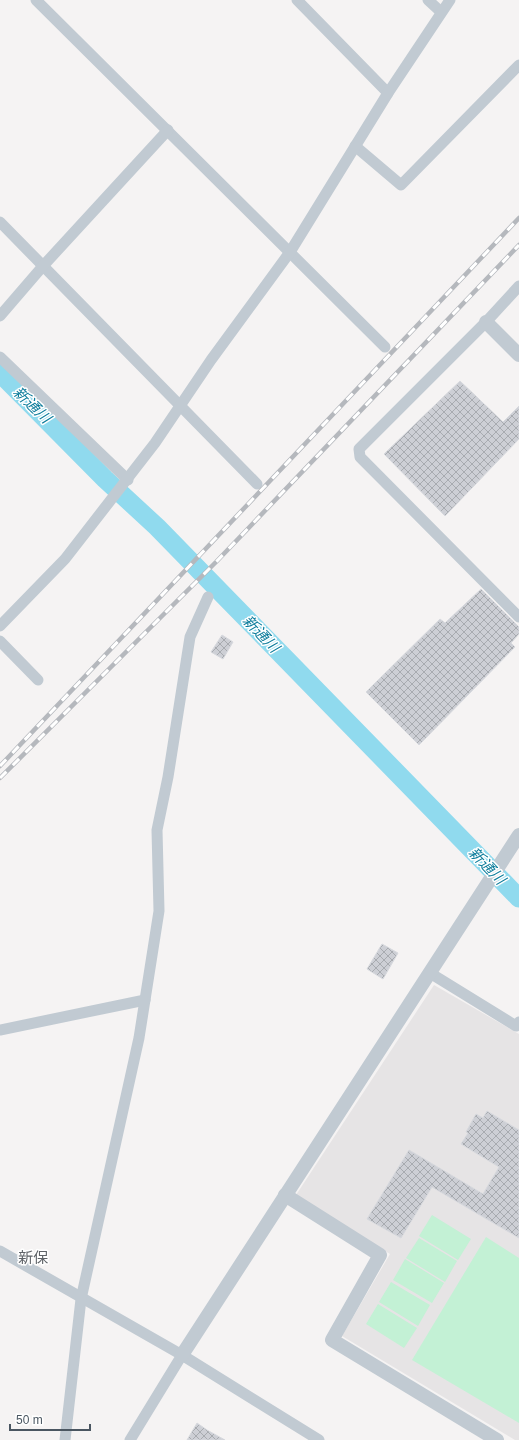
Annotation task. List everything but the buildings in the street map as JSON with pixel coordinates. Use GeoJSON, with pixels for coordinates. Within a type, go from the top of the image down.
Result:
{"type":"FeatureCollection","features":[{"type":"Feature","properties":{"kind":"street"},"geometry":{"type":"LineString","coordinates":[[36,0],[385,347]]}},
{"type":"Feature","properties":{"kind":"street"},"geometry":{"type":"LineString","coordinates":[[297,0],[388,93]]}},
{"type":"Feature","properties":{"kind":"street"},"geometry":{"type":"LineString","coordinates":[[428,0],[442,12]]}},
{"type":"Feature","properties":{"kind":"street"},"geometry":{"type":"LineString","coordinates":[[0,626],[65,559],[128,480],[181,406],[211,360],[290,252],[388,93],[450,0]]}},
{"type":"Feature","properties":{"kind":"street"},"geometry":{"type":"LineString","coordinates":[[355,146],[401,185],[519,65]]}},
{"type":"Feature","properties":{"kind":"street"},"geometry":{"type":"LineString","coordinates":[[0,316],[43,266],[168,130]]}},
{"type":"Feature","properties":{"kind":"street"},"geometry":{"type":"LineString","coordinates":[[0,222],[257,484]]}},
{"type":"Feature","properties":{"kind":"street"},"geometry":{"type":"LineString","coordinates":[[519,286],[486,322],[359,449],[360,458],[519,617]]}},
{"type":"Feature","properties":{"kind":"street"},"geometry":{"type":"LineString","coordinates":[[486,322],[519,355]]}},
{"type":"Feature","properties":{"kind":"street"},"geometry":{"type":"LineString","coordinates":[[0,357],[128,480]]}},
{"type":"Feature","properties":{"kind":"street"},"geometry":{"type":"LineString","coordinates":[[64,1440],[81,1299],[139,1038],[159,911],[157,830],[168,777],[190,637],[208,597]]}},
{"type":"Feature","properties":{"kind":"street"},"geometry":{"type":"LineString","coordinates":[[0,641],[38,680]]}},
{"type":"Feature","properties":{"kind":"street"},"geometry":{"type":"LineString","coordinates":[[130,1440],[182,1355],[519,835]]}},
{"type":"Feature","properties":{"kind":"street"},"geometry":{"type":"LineString","coordinates":[[430,973],[516,1026],[519,1022]]}},
{"type":"Feature","properties":{"kind":"street"},"geometry":{"type":"LineString","coordinates":[[0,1030],[145,1000]]}},
{"type":"Feature","properties":{"kind":"street"},"geometry":{"type":"LineString","coordinates":[[285,1195],[380,1255],[332,1340],[497,1440]]}},
{"type":"Feature","properties":{"kind":"street"},"geometry":{"type":"LineString","coordinates":[[0,1251],[81,1299],[182,1355],[319,1440]]}},
{"type":"Feature","properties":{"kind":"shaded area"},"geometry":{"type":"Polygon","coordinates":[[[434,985],[519,1034],[519,1440],[515,1440],[342,1336],[390,1254],[296,1195],[434,985]]]}},
{"type":"Feature","properties":{"kind":"green space"},"geometry":{"type":"Polygon","coordinates":[[[432,1215],[471,1239],[458,1260],[419,1236],[432,1215]]]}},
{"type":"Feature","properties":{"kind":"green space"},"geometry":{"type":"Polygon","coordinates":[[[486,1237],[519,1258],[519,1423],[412,1360],[486,1237]]]}},
{"type":"Feature","properties":{"kind":"green space"},"geometry":{"type":"Polygon","coordinates":[[[419,1238],[457,1261],[445,1282],[406,1258],[419,1238]]]}},
{"type":"Feature","properties":{"kind":"green space"},"geometry":{"type":"Polygon","coordinates":[[[405,1259],[444,1283],[432,1303],[393,1280],[405,1259]]]}},
{"type":"Feature","properties":{"kind":"green space"},"geometry":{"type":"Polygon","coordinates":[[[391,1282],[430,1305],[418,1326],[379,1302],[391,1282]]]}},
{"type":"Feature","properties":{"kind":"green space"},"geometry":{"type":"Polygon","coordinates":[[[378,1304],[417,1328],[404,1348],[366,1324],[378,1304]]]}},
{"type":"Feature","properties":{"kind":"waterway","name":"新通川"},"geometry":{"type":"LineString","coordinates":[[0,373],[105,479],[157,527],[519,898]]}},
{"type":"Feature","properties":{"kind":"railway"},"geometry":{"type":"LineString","coordinates":[[0,766],[519,218]]}},
{"type":"Feature","properties":{"kind":"railway"},"geometry":{"type":"LineString","coordinates":[[0,778],[216,562],[519,245]]}},
{"type":"Feature","properties":{"kind":"district","name":"新保"},"geometry":{"type":"Point","coordinates":[33,1258]}}]}
